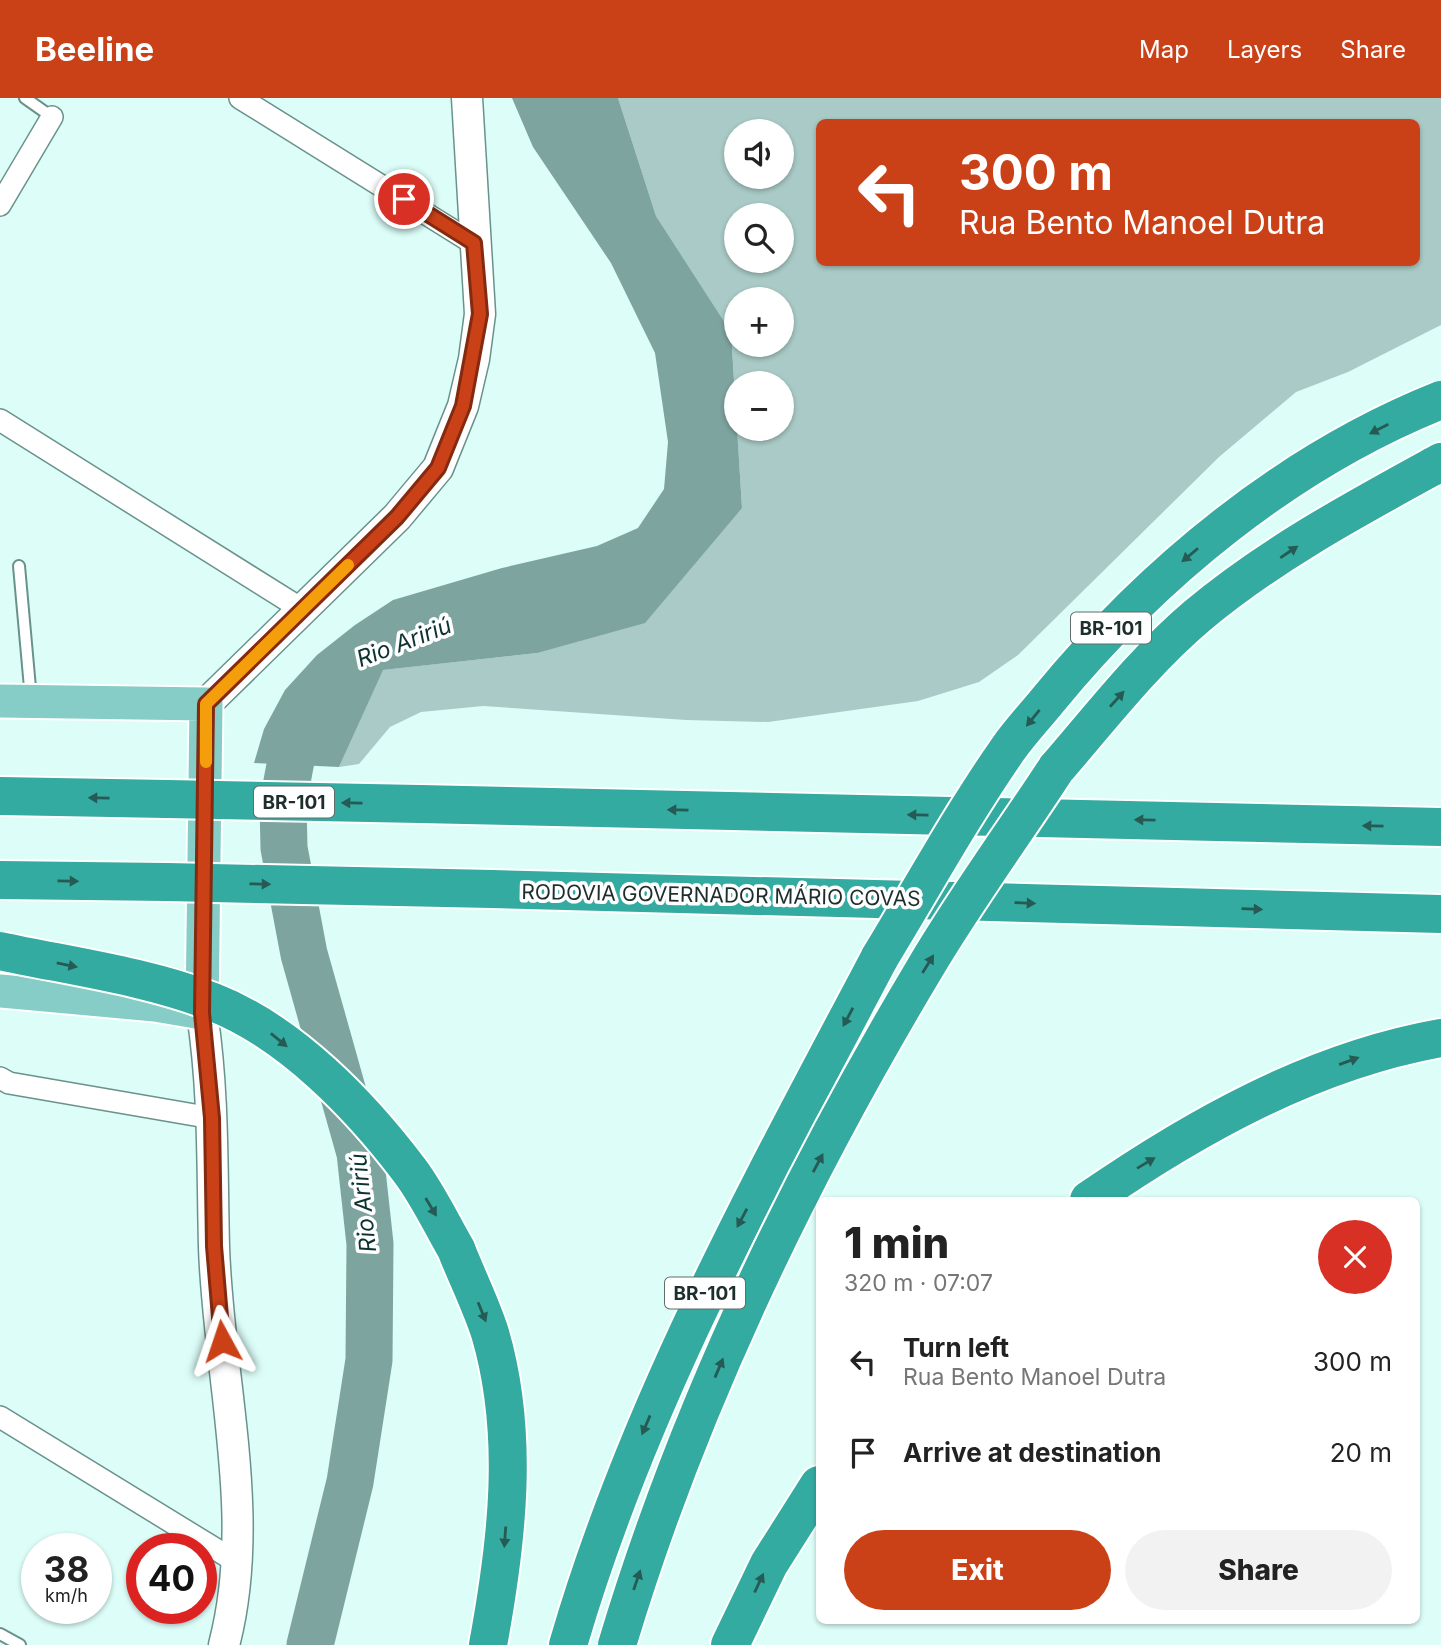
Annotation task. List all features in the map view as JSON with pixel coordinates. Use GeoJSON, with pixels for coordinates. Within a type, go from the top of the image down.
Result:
{"type":"FeatureCollection","features":[{"type":"Feature","properties":{"kind":"highway","name":"BR-101"},"geometry":{"type":"LineString","coordinates":[[568,1645],[594,1555],[624,1477],[684,1337],[730,1241],[880,957],[1008,748],[1107,632],[1206,541],[1317,464],[1375,431],[1441,400]]}},
{"type":"Feature","properties":{"kind":"highway","name":"BR-101"},"geometry":{"type":"LineString","coordinates":[[617,1645],[636,1580],[675,1476],[722,1361],[783,1230],[925,967],[1056,769],[1151,660],[1197,616],[1349,511],[1441,462]]}},
{"type":"Feature","properties":{"kind":"highway","name":"BR-101"},"geometry":{"type":"LineString","coordinates":[[0,796],[1441,827]]}},
{"type":"Feature","properties":{"kind":"highway","name":"RODOVIA GOVERNADOR MÁRIO COVAS"},"geometry":{"type":"LineString","coordinates":[[0,880],[492,889],[1441,914]]}},
{"type":"Feature","properties":{"kind":"highway"},"geometry":{"type":"LineString","coordinates":[[0,951],[136,980],[201,999],[263,1027],[353,1104],[411,1172],[456,1249],[490,1333],[507,1434],[509,1478],[503,1563],[488,1645]]}},
{"type":"Feature","properties":{"kind":"highway"},"geometry":{"type":"LineString","coordinates":[[1094,1197],[1184,1140],[1303,1078],[1364,1056],[1441,1038]]}},
{"type":"Feature","properties":{"kind":"highway"},"geometry":{"type":"LineString","coordinates":[[730,1645],[768,1564],[816,1490]]}},
{"type":"Feature","properties":{"kind":"main road"},"geometry":{"type":"LineString","coordinates":[[16,701],[206,704],[425,487],[450,441],[474,359],[480,314],[467,98]]}},
{"type":"Feature","properties":{"kind":"main road"},"geometry":{"type":"LineString","coordinates":[[206,704],[202,1013],[212,1118],[214,1246],[235,1487],[235,1561],[224,1645]]}},
{"type":"Feature","properties":{"kind":"main road"},"geometry":{"type":"LineString","coordinates":[[0,991],[155,1005],[202,1013]]}},
{"type":"Feature","properties":{"kind":"street"},"geometry":{"type":"LineString","coordinates":[[240,98],[474,243]]}},
{"type":"Feature","properties":{"kind":"street"},"geometry":{"type":"LineString","coordinates":[[0,205],[52,117]]}},
{"type":"Feature","properties":{"kind":"street"},"geometry":{"type":"LineString","coordinates":[[0,420],[303,610]]}},
{"type":"Feature","properties":{"kind":"street"},"geometry":{"type":"LineString","coordinates":[[0,1078],[9,1083],[212,1118]]}},
{"type":"Feature","properties":{"kind":"street"},"geometry":{"type":"LineString","coordinates":[[0,1417],[235,1561]]}},
{"type":"Feature","properties":{"kind":"lane"},"geometry":{"type":"LineString","coordinates":[[25,98],[52,117]]}},
{"type":"Feature","properties":{"kind":"lane"},"geometry":{"type":"LineString","coordinates":[[16,701],[19,566]]}},
{"type":"Feature","properties":{"kind":"lane"},"geometry":{"type":"LineString","coordinates":[[0,1634],[20,1645]]}},
{"type":"Feature","properties":{"kind":"shaded area"},"geometry":{"type":"Polygon","coordinates":[[[618,98],[1441,98],[1441,325],[1348,372],[1296,392],[1219,457],[1018,655],[979,682],[918,701],[768,722],[686,720],[483,706],[421,712],[390,727],[359,764],[339,767],[382,670],[537,653],[742,508],[738,441],[794,441],[794,371],[734,371],[733,357],[794,357],[794,287],[724,287],[724,321],[656,216],[618,98]]]}},
{"type":"Feature","properties":{"kind":"water"},"geometry":{"type":"Polygon","coordinates":[[[512,98],[618,98],[656,216],[724,321],[724,357],[733,357],[733,371],[724,371],[724,441],[738,441],[742,508],[645,623],[537,653],[383,670],[339,767],[254,763],[264,729],[285,690],[317,655],[355,625],[393,600],[502,568],[597,546],[638,528],[664,489],[668,442],[655,353],[611,263],[533,147],[512,98]]]}},
{"type":"Feature","properties":{"kind":"waterway","name":"Rio Aririú"},"geometry":{"type":"LineString","coordinates":[[309,705],[298,723],[283,803],[284,848],[304,954],[360,1153],[370,1244],[369,1360],[350,1482],[310,1645]]}},
{"type":"Feature","properties":{"kind":"slow traffic"},"geometry":{"type":"LineString","coordinates":[[206,762],[206,704],[348,565]]}},
{"type":"Feature","properties":{"kind":"route"},"geometry":{"type":"LineString","coordinates":[[222,1341],[214,1246],[215,1183],[208,1051],[202,1013],[206,704],[425,487],[438,468],[450,441],[463,406],[474,359],[480,314],[474,243],[404,199]]}}]}
